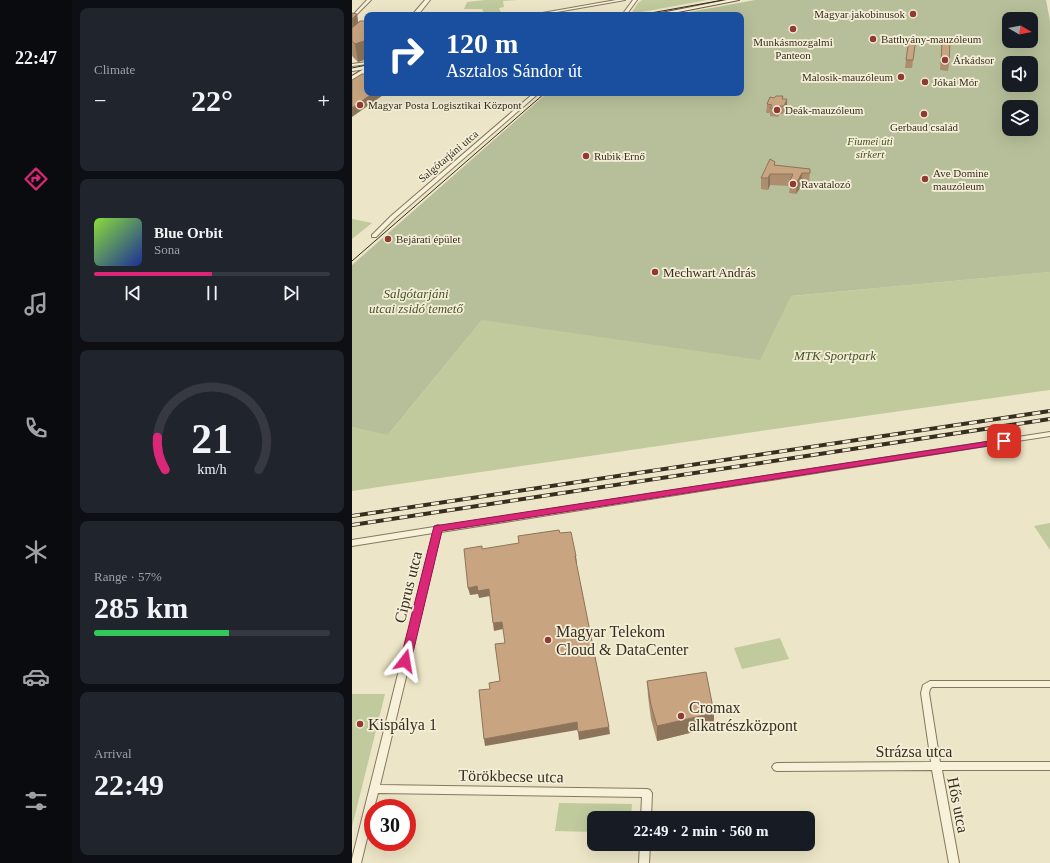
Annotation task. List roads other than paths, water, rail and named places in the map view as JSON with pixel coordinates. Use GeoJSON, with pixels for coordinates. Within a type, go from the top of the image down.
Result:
{"type":"FeatureCollection","features":[{"type":"Feature","properties":{"kind":"main road"},"geometry":{"type":"LineString","coordinates":[[669,12],[736,0]]}},
{"type":"Feature","properties":{"kind":"main road"},"geometry":{"type":"LineString","coordinates":[[352,79],[364,71]]}},
{"type":"Feature","properties":{"kind":"street"},"geometry":{"type":"LineString","coordinates":[[352,18],[369,0]]}},
{"type":"Feature","properties":{"kind":"street"},"geometry":{"type":"LineString","coordinates":[[418,12],[428,0]]}},
{"type":"Feature","properties":{"kind":"street"},"geometry":{"type":"LineString","coordinates":[[551,12],[623,0]]}},
{"type":"Feature","properties":{"kind":"street"},"geometry":{"type":"LineString","coordinates":[[626,12],[635,0]]}},
{"type":"Feature","properties":{"kind":"street"},"geometry":{"type":"LineString","coordinates":[[352,65],[364,63]]}},
{"type":"Feature","properties":{"kind":"street"},"geometry":{"type":"LineString","coordinates":[[352,69],[364,70]]}},
{"type":"Feature","properties":{"kind":"street","name":"Salgótarjáni utca"},"geometry":{"type":"LineString","coordinates":[[374,236],[393,217],[534,96]]}},
{"type":"Feature","properties":{"kind":"street"},"geometry":{"type":"LineString","coordinates":[[352,543],[438,528],[1050,434]]}},
{"type":"Feature","properties":{"kind":"street","name":"Ciprus utca"},"geometry":{"type":"LineString","coordinates":[[356,863],[438,528]]}},
{"type":"Feature","properties":{"kind":"street","name":"Hős utca"},"geometry":{"type":"LineString","coordinates":[[954,863],[936,766],[925,693],[926,687],[930,684],[1050,684]]}},
{"type":"Feature","properties":{"kind":"street","name":"Strázsa utca"},"geometry":{"type":"LineString","coordinates":[[777,767],[1050,766]]}},
{"type":"Feature","properties":{"kind":"street","name":"Törökbecse utca"},"geometry":{"type":"LineString","coordinates":[[374,789],[647,793],[646,811]]}},
{"type":"Feature","properties":{"kind":"street"},"geometry":{"type":"LineString","coordinates":[[644,863],[645,851]]}},
{"type":"Feature","properties":{"kind":"tram line"},"geometry":{"type":"LineString","coordinates":[[657,12],[723,0]]}},
{"type":"Feature","properties":{"kind":"tram line"},"geometry":{"type":"LineString","coordinates":[[352,68],[364,66]]}},
{"type":"Feature","properties":{"kind":"tram line"},"geometry":{"type":"LineString","coordinates":[[352,261],[542,96]]}},
{"type":"Feature","properties":{"kind":"railway"},"geometry":{"type":"LineString","coordinates":[[352,516],[1050,411]]}},
{"type":"Feature","properties":{"kind":"railway"},"geometry":{"type":"LineString","coordinates":[[352,525],[1050,419]]}},
{"type":"Feature","properties":{"kind":"place","name":"Magyar jakobinusok"},"geometry":{"type":"Point","coordinates":[913,14]}},
{"type":"Feature","properties":{"kind":"place","name":"Munkásmozgalmi Panteon"},"geometry":{"type":"Point","coordinates":[793,29]}},
{"type":"Feature","properties":{"kind":"place","name":"Batthyány-mauzóleum"},"geometry":{"type":"Point","coordinates":[873,39]}},
{"type":"Feature","properties":{"kind":"place","name":"Árkádsor"},"geometry":{"type":"Point","coordinates":[945,60]}},
{"type":"Feature","properties":{"kind":"place","name":"Malosik-mauzóleum"},"geometry":{"type":"Point","coordinates":[901,77]}},
{"type":"Feature","properties":{"kind":"place","name":"Jókai Mór"},"geometry":{"type":"Point","coordinates":[925,82]}},
{"type":"Feature","properties":{"kind":"place","name":"Magyar Posta Logisztikai Központ"},"geometry":{"type":"Point","coordinates":[360,105]}},
{"type":"Feature","properties":{"kind":"place","name":"Deák-mauzóleum"},"geometry":{"type":"Point","coordinates":[777,110]}},
{"type":"Feature","properties":{"kind":"place","name":"Gerbaud család"},"geometry":{"type":"Point","coordinates":[924,114]}},
{"type":"Feature","properties":{"kind":"place","name":"Rubik Ernő"},"geometry":{"type":"Point","coordinates":[586,156]}},
{"type":"Feature","properties":{"kind":"place","name":"Ave Domine mauzóleum"},"geometry":{"type":"Point","coordinates":[925,179]}},
{"type":"Feature","properties":{"kind":"place","name":"Ravatalozó"},"geometry":{"type":"Point","coordinates":[793,184]}},
{"type":"Feature","properties":{"kind":"place","name":"Bejárati épület"},"geometry":{"type":"Point","coordinates":[388,239]}},
{"type":"Feature","properties":{"kind":"place","name":"Mechwart András"},"geometry":{"type":"Point","coordinates":[655,272]}},
{"type":"Feature","properties":{"kind":"place","name":"Magyar Telekom Cloud & DataCenter"},"geometry":{"type":"Point","coordinates":[548,640]}},
{"type":"Feature","properties":{"kind":"place","name":"Cromax alkatrészközpont"},"geometry":{"type":"Point","coordinates":[681,716]}},
{"type":"Feature","properties":{"kind":"place","name":"Kispálya 1"},"geometry":{"type":"Point","coordinates":[360,724]}},
{"type":"Feature","properties":{"kind":"park label","name":"Fiumei úti sírkert"},"geometry":{"type":"Point","coordinates":[870,147]}},
{"type":"Feature","properties":{"kind":"park label","name":"Salgótarjáni utcai zsidó temető"},"geometry":{"type":"Point","coordinates":[416,300]}},
{"type":"Feature","properties":{"kind":"park label","name":"MTK Sportpark"},"geometry":{"type":"Point","coordinates":[835,355]}}]}
